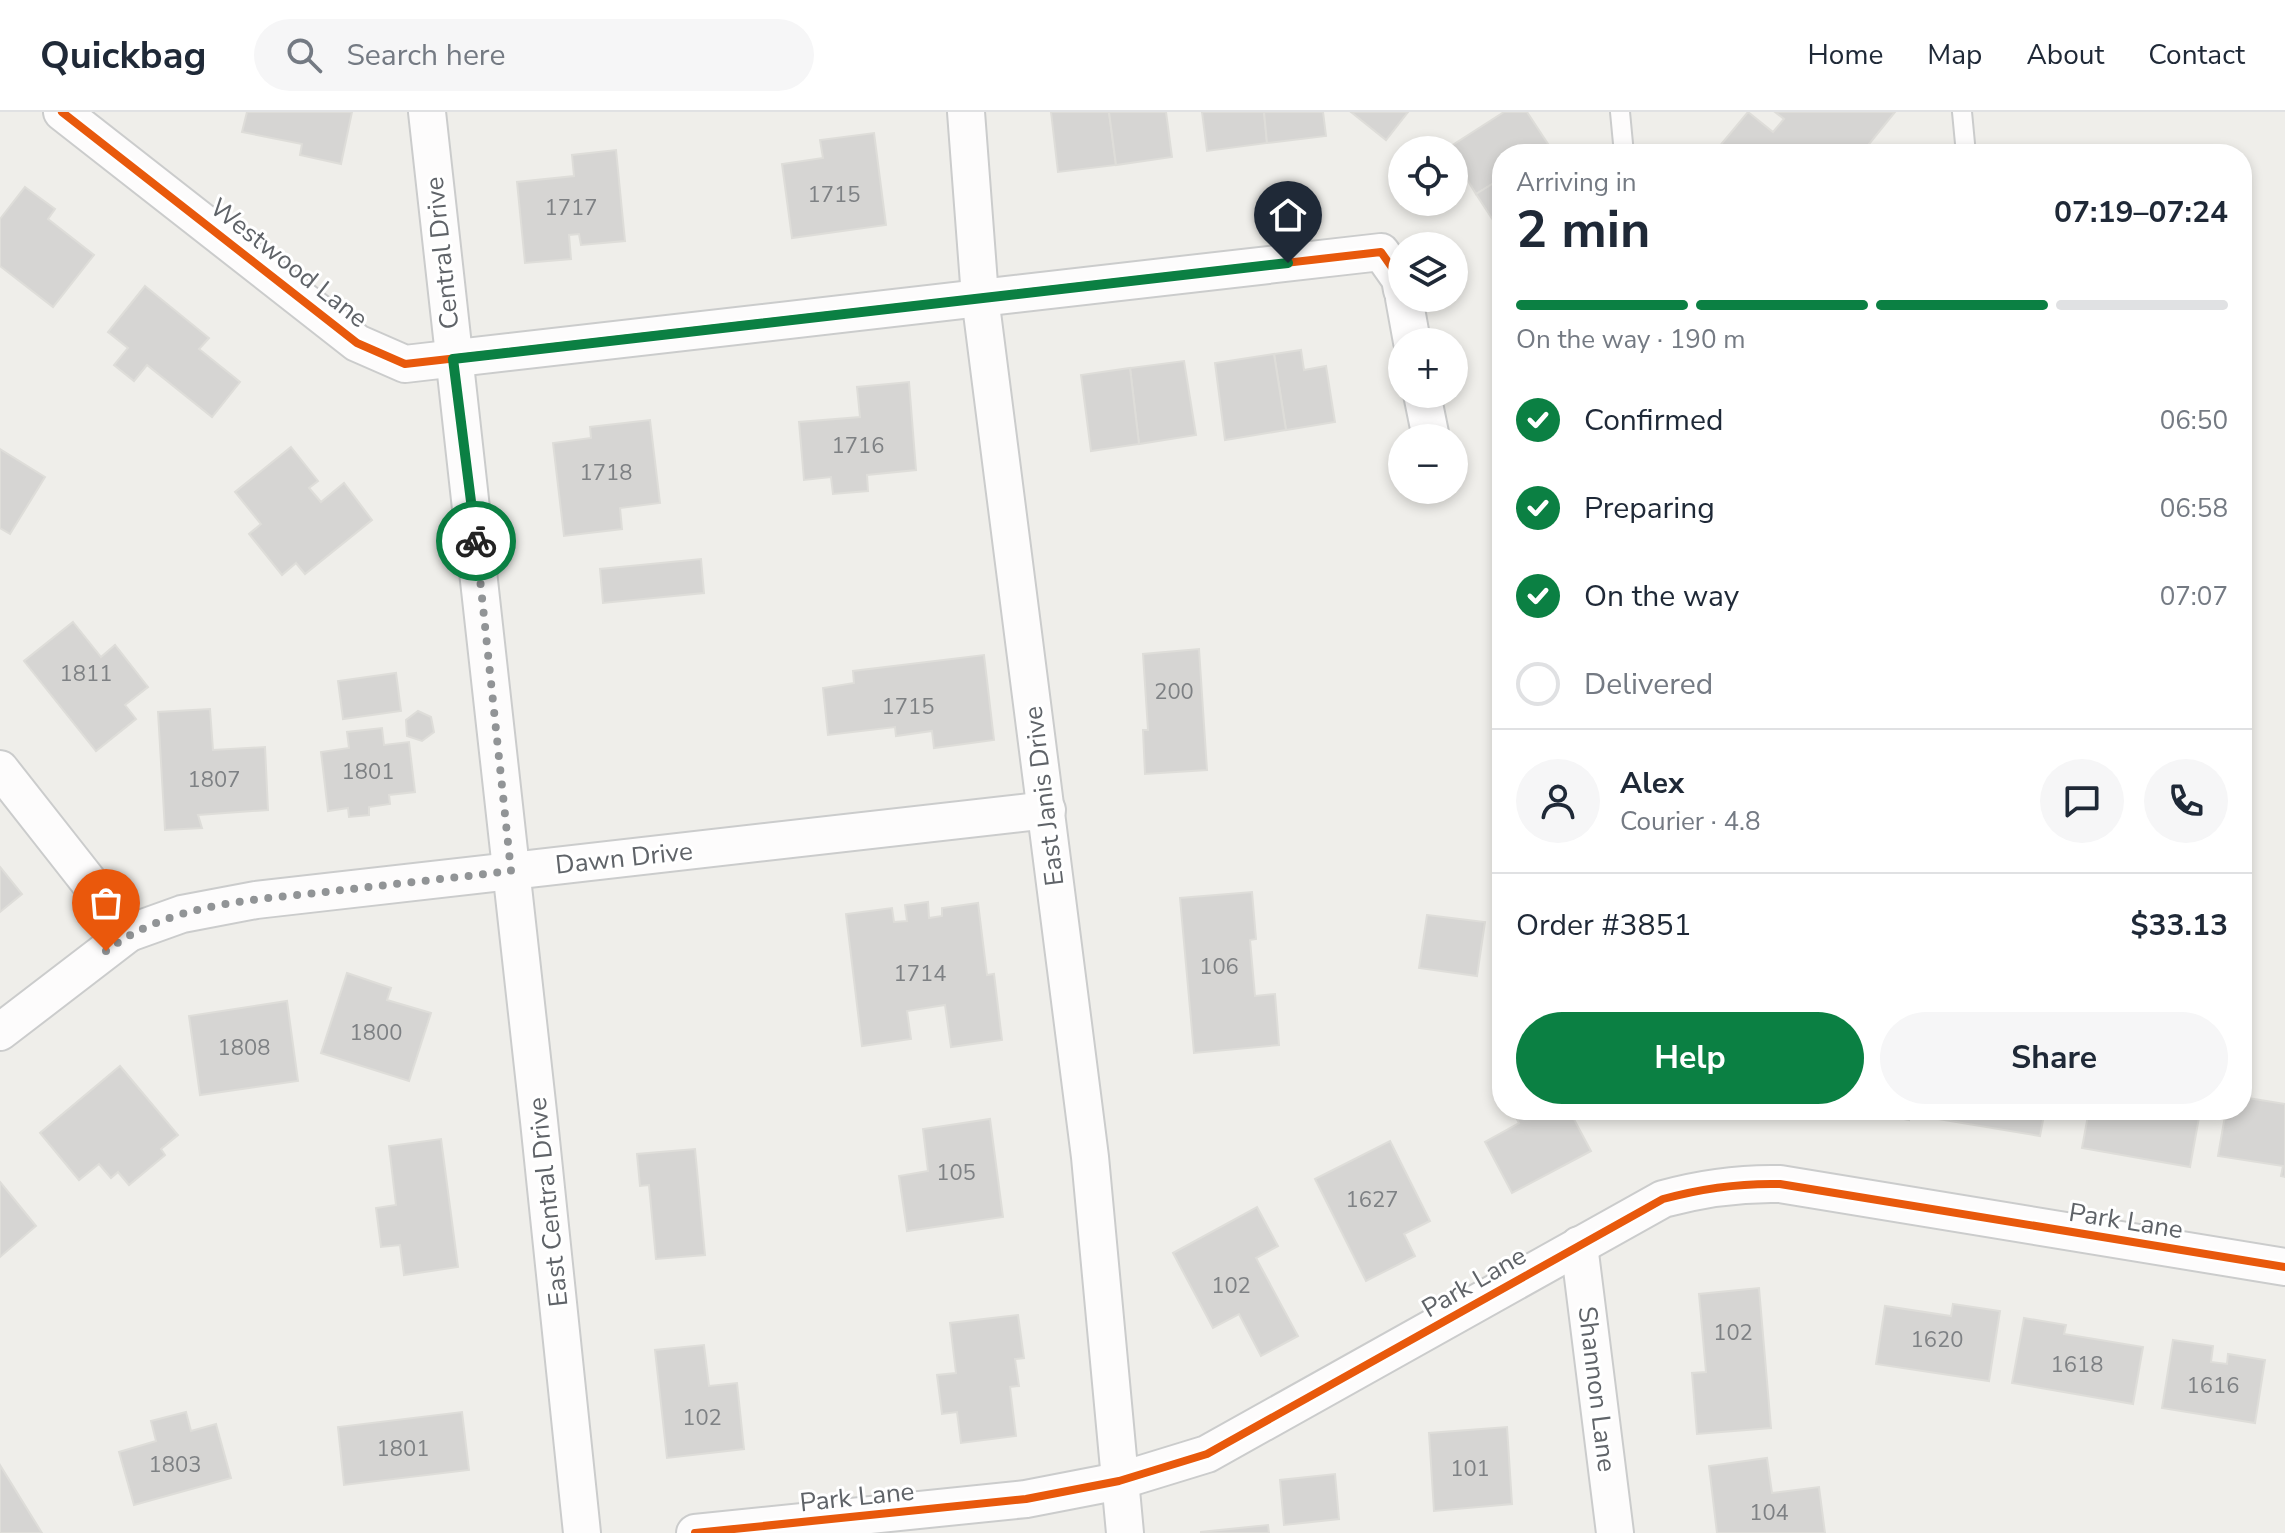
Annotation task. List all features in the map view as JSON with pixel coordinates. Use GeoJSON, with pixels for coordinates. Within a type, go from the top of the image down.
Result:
{"type":"FeatureCollection","features":[{"type":"Feature","properties":{"kind":"street","name":"Westwood Lane"},"geometry":{"type":"LineString","coordinates":[[62,112],[357,343],[405,364],[1381,252],[1388,262]]}},
{"type":"Feature","properties":{"kind":"street","name":"Central Drive"},"geometry":{"type":"LineString","coordinates":[[427,112],[511,871]]}},
{"type":"Feature","properties":{"kind":"street","name":"East Janis Drive"},"geometry":{"type":"LineString","coordinates":[[966,112],[980,297],[1090,1157],[1125,1533]]}},
{"type":"Feature","properties":{"kind":"street"},"geometry":{"type":"LineString","coordinates":[[0,769],[129,933]]}},
{"type":"Feature","properties":{"kind":"street","name":"Dawn Drive"},"geometry":{"type":"LineString","coordinates":[[0,1032],[129,933],[182,914],[256,900],[1047,810]]}},
{"type":"Feature","properties":{"kind":"street","name":"East Central Drive"},"geometry":{"type":"LineString","coordinates":[[511,871],[582,1533]]}},
{"type":"Feature","properties":{"kind":"street","name":"Park Lane"},"geometry":{"type":"LineString","coordinates":[[695,1533],[1026,1499],[1119,1481],[1207,1454],[1663,1199],[1706,1187],[1742,1183],[1780,1184],[2285,1267]]}},
{"type":"Feature","properties":{"kind":"street","name":"Shannon Lane"},"geometry":{"type":"LineString","coordinates":[[1579,1245],[1615,1533]]}},
{"type":"Feature","properties":{"kind":"lane"},"geometry":{"type":"LineString","coordinates":[[1620,112],[1623,144]]}},
{"type":"Feature","properties":{"kind":"lane"},"geometry":{"type":"LineString","coordinates":[[1962,112],[1965,144]]}},
{"type":"Feature","properties":{"kind":"building"},"geometry":{"type":"Polygon","coordinates":[[[247,112],[352,112],[341,164],[300,155],[302,144],[242,132],[247,112]]]}},
{"type":"Feature","properties":{"kind":"building"},"geometry":{"type":"Polygon","coordinates":[[[1051,112],[1109,112],[1116,165],[1058,172],[1051,112]]]}},
{"type":"Feature","properties":{"kind":"building"},"geometry":{"type":"Polygon","coordinates":[[[1109,112],[1166,112],[1172,157],[1116,165],[1109,112]]]}},
{"type":"Feature","properties":{"kind":"building"},"geometry":{"type":"Polygon","coordinates":[[[1202,112],[1264,112],[1267,143],[1207,151],[1202,112]]]}},
{"type":"Feature","properties":{"kind":"building"},"geometry":{"type":"Polygon","coordinates":[[[1264,112],[1323,112],[1326,136],[1267,143],[1264,112]]]}},
{"type":"Feature","properties":{"kind":"building"},"geometry":{"type":"Polygon","coordinates":[[[1351,112],[1408,112],[1386,140],[1351,112]]]}},
{"type":"Feature","properties":{"kind":"building"},"geometry":{"type":"Polygon","coordinates":[[[1504,112],[1527,112],[1548,144],[1492,144],[1492,184],[1476,194],[1468,181],[1467,136],[1504,112]]]}},
{"type":"Feature","properties":{"kind":"building"},"geometry":{"type":"Polygon","coordinates":[[[1748,112],[1773,132],[1784,119],[1775,112],[1895,112],[1869,144],[1721,144],[1748,112]]]}},
{"type":"Feature","properties":{"kind":"building"},"geometry":{"type":"Polygon","coordinates":[[[874,133],[886,225],[792,238],[782,164],[823,158],[820,140],[874,133]]]}},
{"type":"Feature","properties":{"kind":"building"},"geometry":{"type":"Polygon","coordinates":[[[616,150],[625,241],[581,245],[579,234],[569,235],[571,259],[525,263],[517,182],[574,176],[572,155],[616,150]]]}},
{"type":"Feature","properties":{"kind":"building"},"geometry":{"type":"Polygon","coordinates":[[[1492,184],[1492,219],[1476,194],[1492,184]]]}},
{"type":"Feature","properties":{"kind":"building"},"geometry":{"type":"Polygon","coordinates":[[[25,187],[55,209],[48,219],[94,255],[53,307],[0,266],[0,219],[25,187]]]}},
{"type":"Feature","properties":{"kind":"building"},"geometry":{"type":"Polygon","coordinates":[[[145,286],[209,338],[199,349],[240,382],[212,417],[147,365],[134,381],[114,365],[128,348],[108,332],[145,286]]]}},
{"type":"Feature","properties":{"kind":"building"},"geometry":{"type":"Polygon","coordinates":[[[1301,350],[1304,370],[1326,366],[1335,422],[1286,430],[1274,354],[1301,350]]]}},
{"type":"Feature","properties":{"kind":"building"},"geometry":{"type":"Polygon","coordinates":[[[1274,354],[1286,430],[1225,440],[1215,363],[1274,354]]]}},
{"type":"Feature","properties":{"kind":"building"},"geometry":{"type":"Polygon","coordinates":[[[1184,361],[1196,435],[1139,444],[1130,368],[1184,361]]]}},
{"type":"Feature","properties":{"kind":"building"},"geometry":{"type":"Polygon","coordinates":[[[1130,368],[1139,444],[1091,451],[1081,375],[1130,368]]]}},
{"type":"Feature","properties":{"kind":"building"},"geometry":{"type":"Polygon","coordinates":[[[909,382],[916,470],[867,475],[868,491],[833,494],[831,477],[804,480],[799,422],[860,417],[857,387],[909,382]]]}},
{"type":"Feature","properties":{"kind":"building"},"geometry":{"type":"Polygon","coordinates":[[[650,420],[660,503],[620,508],[622,529],[564,536],[553,443],[591,438],[590,427],[650,420]]]}},
{"type":"Feature","properties":{"kind":"building"},"geometry":{"type":"Polygon","coordinates":[[[291,447],[318,481],[309,488],[321,502],[344,483],[372,520],[305,574],[296,563],[282,575],[249,534],[261,524],[235,492],[291,447]]]}},
{"type":"Feature","properties":{"kind":"building"},"geometry":{"type":"Polygon","coordinates":[[[0,449],[45,477],[10,534],[0,528],[0,449]]]}},
{"type":"Feature","properties":{"kind":"building"},"geometry":{"type":"Polygon","coordinates":[[[701,559],[704,593],[603,603],[600,569],[701,559]]]}},
{"type":"Feature","properties":{"kind":"building"},"geometry":{"type":"Polygon","coordinates":[[[73,622],[101,657],[115,645],[148,687],[125,705],[136,719],[96,751],[24,661],[73,622]]]}},
{"type":"Feature","properties":{"kind":"building"},"geometry":{"type":"Polygon","coordinates":[[[1199,649],[1207,770],[1145,774],[1143,730],[1148,730],[1143,654],[1199,649]]]}},
{"type":"Feature","properties":{"kind":"building"},"geometry":{"type":"Polygon","coordinates":[[[984,655],[994,740],[934,748],[932,731],[896,736],[895,727],[828,735],[823,688],[854,683],[853,671],[984,655]]]}},
{"type":"Feature","properties":{"kind":"building"},"geometry":{"type":"Polygon","coordinates":[[[396,673],[401,711],[343,719],[338,681],[396,673]]]}},
{"type":"Feature","properties":{"kind":"building"},"geometry":{"type":"Polygon","coordinates":[[[210,709],[213,750],[265,747],[268,810],[198,815],[202,828],[165,830],[158,712],[210,709]]]}},
{"type":"Feature","properties":{"kind":"building"},"geometry":{"type":"Polygon","coordinates":[[[418,711],[431,717],[434,732],[422,741],[407,736],[406,720],[418,711]]]}},
{"type":"Feature","properties":{"kind":"building"},"geometry":{"type":"Polygon","coordinates":[[[382,728],[384,745],[409,742],[415,792],[389,795],[390,804],[369,807],[369,815],[349,817],[348,808],[328,811],[321,752],[349,748],[347,732],[382,728]]]}},
{"type":"Feature","properties":{"kind":"building"},"geometry":{"type":"Polygon","coordinates":[[[0,867],[22,894],[0,912],[0,867]]]}},
{"type":"Feature","properties":{"kind":"building"},"geometry":{"type":"Polygon","coordinates":[[[1252,892],[1256,939],[1250,940],[1255,996],[1275,994],[1279,1045],[1194,1053],[1180,898],[1252,892]]]}},
{"type":"Feature","properties":{"kind":"building"},"geometry":{"type":"Polygon","coordinates":[[[928,902],[929,918],[942,916],[942,908],[978,903],[987,975],[994,974],[1002,1040],[951,1047],[945,1005],[907,1011],[911,1039],[862,1046],[846,914],[892,908],[894,922],[907,921],[905,905],[928,902]]]}},
{"type":"Feature","properties":{"kind":"building"},"geometry":{"type":"Polygon","coordinates":[[[1427,915],[1485,922],[1477,976],[1419,968],[1427,915]]]}},
{"type":"Feature","properties":{"kind":"building"},"geometry":{"type":"Polygon","coordinates":[[[347,973],[391,988],[387,1000],[431,1013],[409,1081],[321,1053],[347,973]]]}},
{"type":"Feature","properties":{"kind":"building"},"geometry":{"type":"Polygon","coordinates":[[[287,1001],[298,1081],[200,1095],[189,1016],[287,1001]]]}},
{"type":"Feature","properties":{"kind":"building"},"geometry":{"type":"Polygon","coordinates":[[[120,1066],[178,1135],[161,1149],[165,1155],[129,1185],[118,1172],[111,1178],[99,1164],[79,1180],[40,1133],[120,1066]]]}},
{"type":"Feature","properties":{"kind":"building"},"geometry":{"type":"Polygon","coordinates":[[[2252,1099],[2285,1104],[2285,1177],[2281,1176],[2283,1166],[2218,1156],[2224,1120],[2252,1120],[2252,1099]]]}},
{"type":"Feature","properties":{"kind":"building"},"geometry":{"type":"Polygon","coordinates":[[[990,1119],[1003,1217],[907,1231],[899,1176],[928,1171],[923,1129],[990,1119]]]}},
{"type":"Feature","properties":{"kind":"building"},"geometry":{"type":"Polygon","coordinates":[[[1517,1120],[1574,1120],[1591,1151],[1512,1193],[1485,1142],[1519,1123],[1517,1120]]]}},
{"type":"Feature","properties":{"kind":"building"},"geometry":{"type":"Polygon","coordinates":[[[1944,1120],[2043,1120],[2040,1136],[1944,1120]]]}},
{"type":"Feature","properties":{"kind":"building"},"geometry":{"type":"Polygon","coordinates":[[[2087,1120],[2199,1120],[2190,1167],[2082,1148],[2087,1120]]]}},
{"type":"Feature","properties":{"kind":"building"},"geometry":{"type":"Polygon","coordinates":[[[441,1139],[458,1267],[404,1275],[400,1245],[381,1247],[376,1208],[396,1205],[389,1146],[441,1139]]]}},
{"type":"Feature","properties":{"kind":"building"},"geometry":{"type":"Polygon","coordinates":[[[1390,1141],[1430,1221],[1404,1234],[1415,1256],[1366,1281],[1315,1179],[1390,1141]]]}},
{"type":"Feature","properties":{"kind":"building"},"geometry":{"type":"Polygon","coordinates":[[[695,1149],[705,1255],[656,1259],[649,1185],[640,1186],[637,1154],[695,1149]]]}},
{"type":"Feature","properties":{"kind":"building"},"geometry":{"type":"Polygon","coordinates":[[[0,1182],[36,1226],[0,1257],[0,1182]]]}},
{"type":"Feature","properties":{"kind":"building"},"geometry":{"type":"Polygon","coordinates":[[[1257,1207],[1278,1246],[1256,1258],[1298,1336],[1261,1356],[1239,1314],[1213,1328],[1173,1253],[1257,1207]]]}},
{"type":"Feature","properties":{"kind":"building"},"geometry":{"type":"Polygon","coordinates":[[[1759,1288],[1771,1428],[1697,1434],[1692,1373],[1706,1372],[1699,1294],[1759,1288]]]}},
{"type":"Feature","properties":{"kind":"building"},"geometry":{"type":"Polygon","coordinates":[[[1953,1304],[2000,1311],[1989,1381],[1876,1364],[1885,1306],[1951,1316],[1953,1304]]]}},
{"type":"Feature","properties":{"kind":"building"},"geometry":{"type":"Polygon","coordinates":[[[1018,1315],[1024,1358],[1015,1359],[1019,1386],[1010,1387],[1016,1436],[961,1443],[957,1412],[942,1414],[937,1375],[956,1373],[950,1323],[1018,1315]]]}},
{"type":"Feature","properties":{"kind":"building"},"geometry":{"type":"Polygon","coordinates":[[[2024,1318],[2066,1325],[2064,1334],[2143,1347],[2133,1404],[2012,1383],[2024,1318]]]}},
{"type":"Feature","properties":{"kind":"building"},"geometry":{"type":"Polygon","coordinates":[[[2173,1340],[2213,1346],[2211,1362],[2227,1364],[2228,1354],[2265,1360],[2255,1423],[2162,1408],[2173,1340]]]}},
{"type":"Feature","properties":{"kind":"building"},"geometry":{"type":"Polygon","coordinates":[[[704,1345],[709,1386],[737,1383],[744,1449],[667,1458],[655,1350],[704,1345]]]}},
{"type":"Feature","properties":{"kind":"building"},"geometry":{"type":"Polygon","coordinates":[[[186,1412],[191,1431],[216,1424],[231,1478],[134,1505],[119,1452],[156,1441],[151,1421],[186,1412]]]}},
{"type":"Feature","properties":{"kind":"building"},"geometry":{"type":"Polygon","coordinates":[[[462,1412],[469,1470],[344,1485],[338,1427],[462,1412]]]}},
{"type":"Feature","properties":{"kind":"building"},"geometry":{"type":"Polygon","coordinates":[[[1507,1427],[1512,1504],[1434,1511],[1429,1433],[1507,1427]]]}},
{"type":"Feature","properties":{"kind":"building"},"geometry":{"type":"Polygon","coordinates":[[[1767,1458],[1772,1493],[1819,1487],[1825,1533],[1717,1533],[1709,1466],[1767,1458]]]}},
{"type":"Feature","properties":{"kind":"building"},"geometry":{"type":"Polygon","coordinates":[[[0,1465],[42,1533],[0,1533],[0,1465]]]}},
{"type":"Feature","properties":{"kind":"building"},"geometry":{"type":"Polygon","coordinates":[[[1335,1474],[1339,1519],[1284,1525],[1280,1480],[1335,1474]]]}},
{"type":"Feature","properties":{"kind":"building"},"geometry":{"type":"Polygon","coordinates":[[[1268,1525],[1269,1533],[1201,1533],[1201,1532],[1268,1525]]]}},
{"type":"Feature","properties":{"kind":"cycle path"},"geometry":{"type":"LineString","coordinates":[[62,112],[357,343],[405,364],[1381,252],[1388,262]]}},
{"type":"Feature","properties":{"kind":"cycle path"},"geometry":{"type":"LineString","coordinates":[[695,1533],[1026,1499],[1119,1481],[1207,1454],[1663,1199],[1707,1189],[1780,1184],[2285,1267]]}},
{"type":"Feature","properties":{"kind":"way so far"},"geometry":{"type":"LineString","coordinates":[[106,951],[129,933],[182,914],[256,900],[511,871],[476,541]]}},
{"type":"Feature","properties":{"kind":"route"},"geometry":{"type":"LineString","coordinates":[[476,541],[453,359],[1288,263]]}}]}
